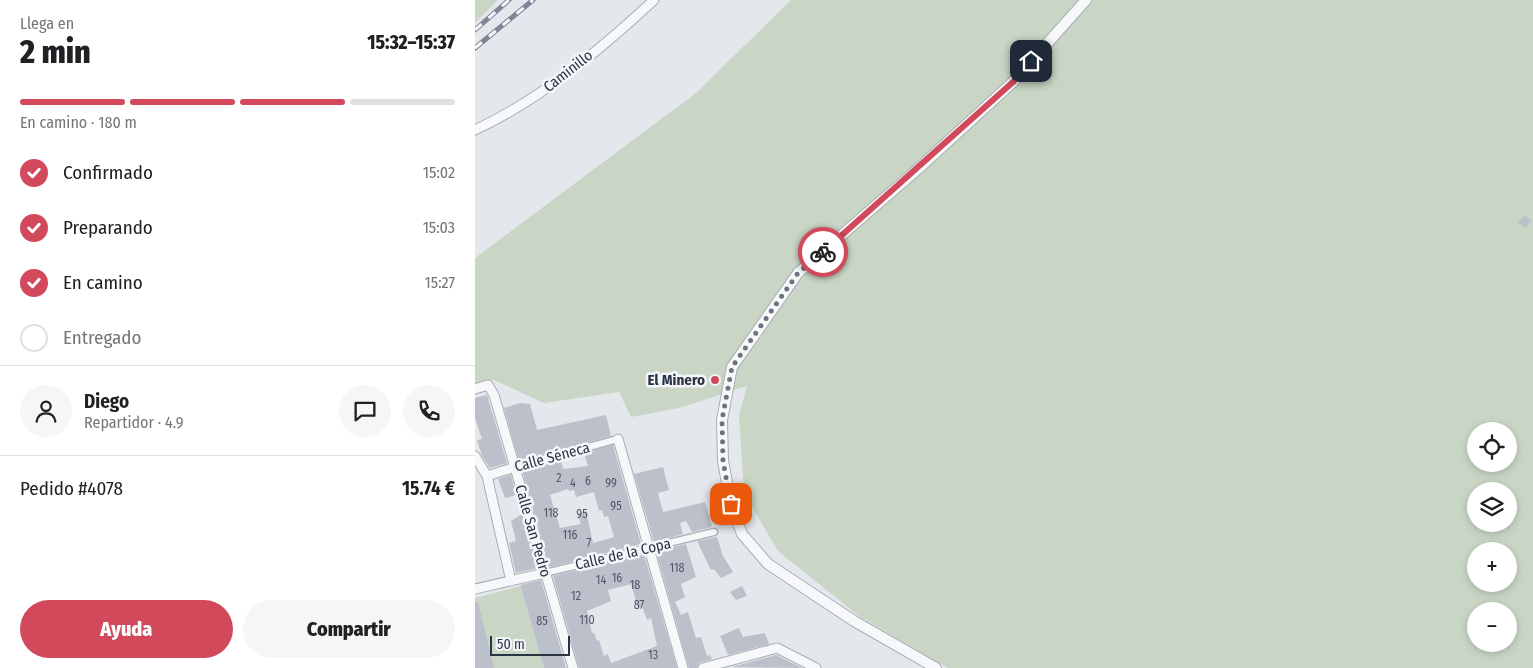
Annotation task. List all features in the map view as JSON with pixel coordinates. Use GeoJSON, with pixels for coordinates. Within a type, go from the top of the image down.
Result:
{"type":"FeatureCollection","features":[{"type":"Feature","properties":{"kind":"street","name":"Caminillo"},"geometry":{"type":"LineString","coordinates":[[475,130],[507,115],[567,74],[654,0]]}},
{"type":"Feature","properties":{"kind":"street"},"geometry":{"type":"LineString","coordinates":[[936,668],[854,621],[768,564],[742,534],[731,504],[723,461],[722,420],[732,367],[798,273],[919,168],[1013,82],[1086,0]]}},
{"type":"Feature","properties":{"kind":"street","name":"Calle San Pedro"},"geometry":{"type":"LineString","coordinates":[[475,389],[488,385],[494,395],[573,668]]}},
{"type":"Feature","properties":{"kind":"street"},"geometry":{"type":"LineString","coordinates":[[618,439],[683,668]]}},
{"type":"Feature","properties":{"kind":"street","name":"Calle Séneca"},"geometry":{"type":"LineString","coordinates":[[487,476],[618,439]]}},
{"type":"Feature","properties":{"kind":"street"},"geometry":{"type":"LineString","coordinates":[[475,456],[487,476],[511,581]]}},
{"type":"Feature","properties":{"kind":"street","name":"Calle de la Copa"},"geometry":{"type":"LineString","coordinates":[[475,589],[714,532]]}},
{"type":"Feature","properties":{"kind":"street"},"geometry":{"type":"LineString","coordinates":[[703,668],[777,648],[816,668]]}},
{"type":"Feature","properties":{"kind":"green space"},"geometry":{"type":"Polygon","coordinates":[[[475,0],[498,0],[475,23],[475,0]]]}},
{"type":"Feature","properties":{"kind":"green space"},"geometry":{"type":"Polygon","coordinates":[[[791,0],[1533,0],[1533,668],[948,668],[859,616],[778,551],[744,493],[739,415],[747,386],[679,408],[631,417],[619,392],[544,403],[494,380],[475,385],[475,258],[696,93],[791,0]]]}},
{"type":"Feature","properties":{"kind":"green space"},"geometry":{"type":"Polygon","coordinates":[[[520,586],[544,668],[475,668],[475,598],[520,586]]]}},
{"type":"Feature","properties":{"kind":"building"},"geometry":{"type":"Polygon","coordinates":[[[1524,215],[1531,220],[1526,228],[1518,223],[1524,215]]]}},
{"type":"Feature","properties":{"kind":"building"},"geometry":{"type":"Polygon","coordinates":[[[487,395],[507,463],[490,468],[482,456],[477,440],[482,439],[475,418],[475,398],[487,395]]]}},
{"type":"Feature","properties":{"kind":"building"},"geometry":{"type":"Polygon","coordinates":[[[520,403],[530,404],[537,430],[606,415],[611,436],[519,461],[504,408],[520,403]]]}},
{"type":"Feature","properties":{"kind":"building"},"geometry":{"type":"Polygon","coordinates":[[[613,445],[641,544],[550,567],[522,470],[561,460],[563,469],[588,466],[584,453],[613,445]],[[568,489],[550,495],[560,528],[581,524],[577,514],[586,511],[593,543],[614,537],[608,516],[604,517],[602,510],[599,511],[594,492],[576,497],[574,490],[569,491],[568,489]]]}},
{"type":"Feature","properties":{"kind":"building"},"geometry":{"type":"Polygon","coordinates":[[[663,467],[669,490],[658,493],[663,512],[705,502],[712,527],[692,532],[686,521],[680,523],[683,534],[654,542],[634,474],[663,467]]]}},
{"type":"Feature","properties":{"kind":"building"},"geometry":{"type":"Polygon","coordinates":[[[511,475],[516,495],[505,498],[498,479],[511,475]]]}},
{"type":"Feature","properties":{"kind":"building"},"geometry":{"type":"Polygon","coordinates":[[[522,514],[538,568],[516,573],[509,543],[516,541],[511,521],[522,514]]]}},
{"type":"Feature","properties":{"kind":"building"},"geometry":{"type":"Polygon","coordinates":[[[717,537],[723,556],[733,572],[721,578],[714,569],[711,570],[697,541],[717,537]]]}},
{"type":"Feature","properties":{"kind":"building"},"geometry":{"type":"Polygon","coordinates":[[[686,544],[696,577],[681,584],[685,597],[675,602],[681,615],[688,612],[696,638],[701,637],[707,656],[710,655],[712,659],[699,663],[697,668],[689,668],[656,551],[686,544]]]}},
{"type":"Feature","properties":{"kind":"building"},"geometry":{"type":"Polygon","coordinates":[[[644,554],[677,668],[579,668],[553,576],[644,554]],[[631,584],[608,590],[611,601],[587,611],[592,633],[594,633],[597,641],[599,640],[604,656],[608,654],[611,663],[657,646],[651,618],[647,620],[642,606],[638,608],[631,584]]]}},
{"type":"Feature","properties":{"kind":"building"},"geometry":{"type":"Polygon","coordinates":[[[541,580],[566,668],[544,668],[520,585],[541,580]]]}},
{"type":"Feature","properties":{"kind":"building"},"geometry":{"type":"Polygon","coordinates":[[[742,586],[747,596],[736,600],[730,592],[742,586]]]}},
{"type":"Feature","properties":{"kind":"building"},"geometry":{"type":"Polygon","coordinates":[[[478,602],[494,668],[475,668],[475,603],[478,602]]]}},
{"type":"Feature","properties":{"kind":"building"},"geometry":{"type":"Polygon","coordinates":[[[739,628],[743,637],[765,633],[769,644],[728,655],[720,636],[739,628]]]}},
{"type":"Feature","properties":{"kind":"building"},"geometry":{"type":"Polygon","coordinates":[[[776,655],[802,668],[732,667],[776,655]]]}},
{"type":"Feature","properties":{"kind":"railway"},"geometry":{"type":"LineString","coordinates":[[475,30],[509,0]]}},
{"type":"Feature","properties":{"kind":"railway"},"geometry":{"type":"LineString","coordinates":[[475,48],[533,0]]}},
{"type":"Feature","properties":{"kind":"way so far"},"geometry":{"type":"LineString","coordinates":[[731,504],[723,461],[722,420],[732,367],[758,327],[798,273],[823,252]]}},
{"type":"Feature","properties":{"kind":"place","name":"El Minero"},"geometry":{"type":"Point","coordinates":[715,380]}},
{"type":"Feature","properties":{"kind":"route"},"geometry":{"type":"LineString","coordinates":[[823,252],[1013,82],[1031,61]]}}]}
